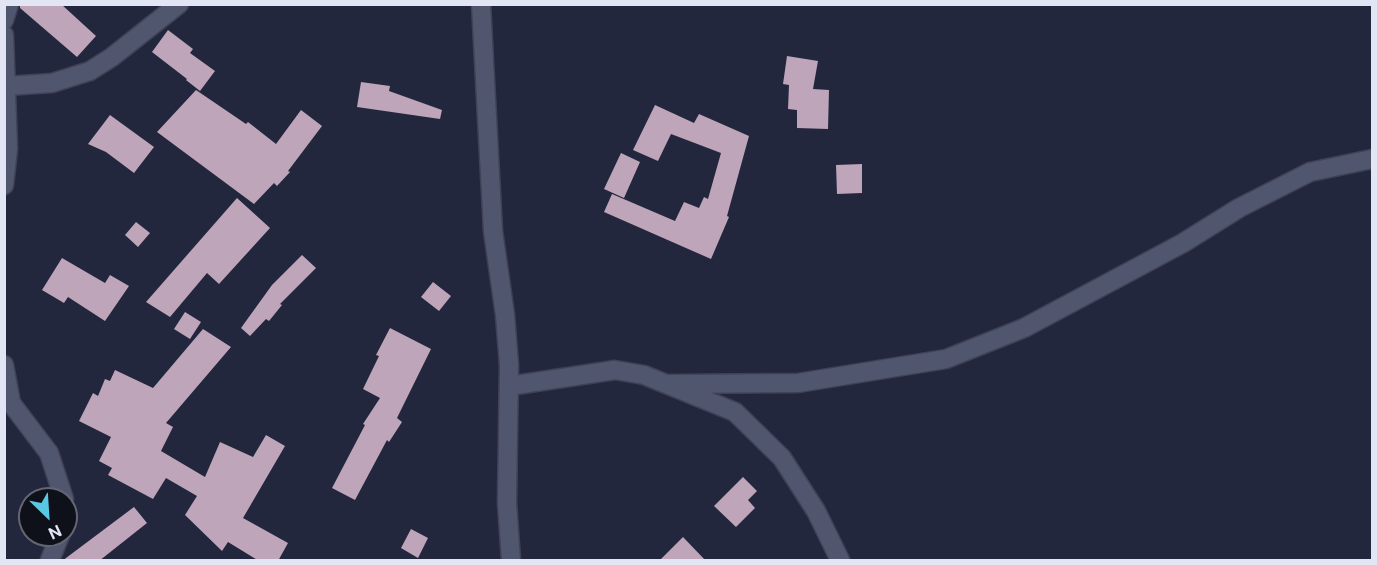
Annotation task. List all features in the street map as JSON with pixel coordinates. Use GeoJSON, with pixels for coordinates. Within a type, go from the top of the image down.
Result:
{"type":"FeatureCollection","features":[{"type":"Feature","properties":{"kind":"street"},"geometry":{"type":"LineString","coordinates":[[4,20],[9,4]]}},
{"type":"Feature","properties":{"kind":"street"},"geometry":{"type":"LineString","coordinates":[[7,86],[52,83],[90,71],[112,57],[180,4]]}},
{"type":"Feature","properties":{"kind":"street"},"geometry":{"type":"LineString","coordinates":[[480,5],[493,231],[505,315],[510,386],[507,503],[511,561]]}},
{"type":"Feature","properties":{"kind":"street"},"geometry":{"type":"LineString","coordinates":[[4,35],[8,149],[4,185]]}},
{"type":"Feature","properties":{"kind":"street"},"geometry":{"type":"LineString","coordinates":[[669,384],[798,383],[946,359],[1024,328],[1183,243],[1239,208],[1310,172],[1372,159]]}},
{"type":"Feature","properties":{"kind":"street"},"geometry":{"type":"LineString","coordinates":[[4,365],[11,403],[49,453],[60,487]]}},
{"type":"Feature","properties":{"kind":"street"},"geometry":{"type":"LineString","coordinates":[[510,386],[615,370],[644,375],[735,412],[782,458],[816,511],[840,561]]}},
{"type":"Feature","properties":{"kind":"building"},"geometry":{"type":"Polygon","coordinates":[[[20,4],[61,4],[96,36],[77,57],[20,8],[20,4]]]}},
{"type":"Feature","properties":{"kind":"building"},"geometry":{"type":"Polygon","coordinates":[[[168,30],[193,49],[190,53],[215,71],[200,91],[152,52],[168,30]]]}},
{"type":"Feature","properties":{"kind":"building"},"geometry":{"type":"Polygon","coordinates":[[[787,56],[818,61],[813,89],[829,90],[828,129],[797,128],[797,110],[788,109],[789,85],[783,84],[787,56]]]}},
{"type":"Feature","properties":{"kind":"building"},"geometry":{"type":"Polygon","coordinates":[[[361,82],[390,86],[389,91],[442,110],[440,119],[357,107],[361,82]]]}},
{"type":"Feature","properties":{"kind":"building"},"geometry":{"type":"Polygon","coordinates":[[[196,90],[246,124],[248,122],[276,144],[301,110],[322,126],[288,171],[290,172],[277,186],[274,183],[254,204],[157,132],[196,90]]]}},
{"type":"Feature","properties":{"kind":"building"},"geometry":{"type":"Polygon","coordinates":[[[655,105],[694,123],[699,114],[749,136],[727,216],[729,217],[711,259],[604,212],[612,194],[675,221],[684,202],[699,208],[704,197],[708,199],[721,153],[671,134],[658,161],[633,150],[655,105]]]}},
{"type":"Feature","properties":{"kind":"building"},"geometry":{"type":"Polygon","coordinates":[[[110,115],[154,147],[134,173],[106,152],[88,144],[110,115]]]}},
{"type":"Feature","properties":{"kind":"building"},"geometry":{"type":"Polygon","coordinates":[[[621,153],[640,162],[624,198],[604,189],[621,153]]]}},
{"type":"Feature","properties":{"kind":"building"},"geometry":{"type":"Polygon","coordinates":[[[862,164],[862,193],[837,194],[836,165],[862,164]]]}},
{"type":"Feature","properties":{"kind":"building"},"geometry":{"type":"Polygon","coordinates":[[[237,198],[270,228],[219,284],[207,273],[170,317],[146,302],[237,198]]]}},
{"type":"Feature","properties":{"kind":"building"},"geometry":{"type":"Polygon","coordinates":[[[136,222],[150,233],[138,247],[125,235],[136,222]]]}},
{"type":"Feature","properties":{"kind":"building"},"geometry":{"type":"Polygon","coordinates":[[[302,255],[316,268],[280,304],[282,305],[269,321],[266,319],[250,336],[241,328],[272,285],[302,255]]]}},
{"type":"Feature","properties":{"kind":"building"},"geometry":{"type":"Polygon","coordinates":[[[62,258],[105,283],[110,275],[129,286],[105,321],[68,297],[64,303],[42,290],[62,258]]]}},
{"type":"Feature","properties":{"kind":"building"},"geometry":{"type":"Polygon","coordinates":[[[433,282],[451,296],[439,311],[421,297],[433,282]]]}},
{"type":"Feature","properties":{"kind":"building"},"geometry":{"type":"Polygon","coordinates":[[[185,312],[201,322],[190,339],[174,329],[185,312]]]}},
{"type":"Feature","properties":{"kind":"building"},"geometry":{"type":"Polygon","coordinates":[[[390,328],[431,349],[397,418],[402,422],[389,442],[387,440],[355,500],[332,488],[365,425],[363,424],[380,398],[363,389],[379,356],[376,355],[390,328]]]}},
{"type":"Feature","properties":{"kind":"building"},"geometry":{"type":"Polygon","coordinates":[[[203,329],[231,347],[166,423],[173,427],[161,451],[205,477],[220,442],[253,457],[266,435],[285,446],[243,518],[288,543],[278,561],[259,561],[228,542],[222,551],[185,515],[197,496],[166,478],[153,499],[108,475],[112,468],[99,461],[111,437],[79,421],[93,393],[98,396],[105,379],[110,381],[115,370],[153,388],[203,329]]]}},
{"type":"Feature","properties":{"kind":"building"},"geometry":{"type":"Polygon","coordinates":[[[743,477],[757,491],[748,500],[755,508],[736,527],[714,506],[743,477]]]}},
{"type":"Feature","properties":{"kind":"building"},"geometry":{"type":"Polygon","coordinates":[[[134,507],[147,523],[99,561],[62,561],[134,507]]]}},
{"type":"Feature","properties":{"kind":"building"},"geometry":{"type":"Polygon","coordinates":[[[411,529],[428,538],[418,558],[401,548],[411,529]]]}},
{"type":"Feature","properties":{"kind":"building"},"geometry":{"type":"Polygon","coordinates":[[[683,537],[706,561],[659,561],[683,537]]]}}]}
